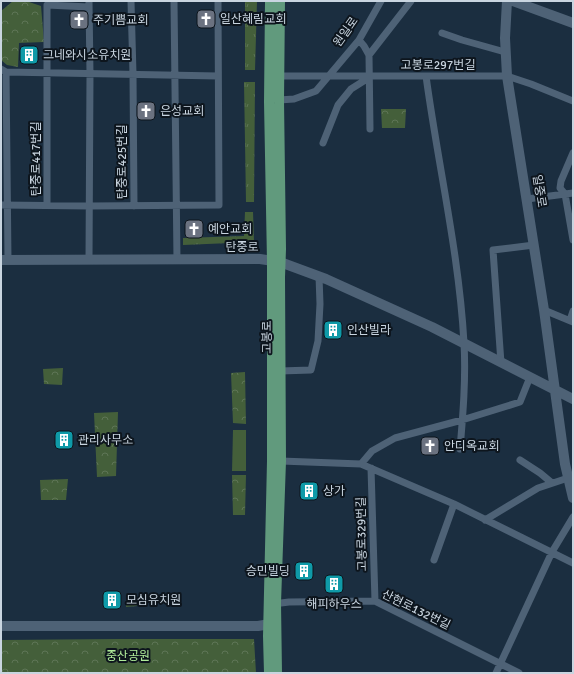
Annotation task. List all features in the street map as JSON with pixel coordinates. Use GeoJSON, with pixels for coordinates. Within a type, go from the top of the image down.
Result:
{"type":"FeatureCollection","features":[{"type":"Feature","properties":{"kind":"main road","name":"고봉로"},"geometry":{"type":"LineString","coordinates":[[270,1],[269,102],[280,371],[281,461],[272,604]]}},
{"type":"Feature","properties":{"kind":"main road","name":"고봉로"},"geometry":{"type":"LineString","coordinates":[[269,673],[272,624],[272,461],[280,76],[280,1]]}},
{"type":"Feature","properties":{"kind":"main road","name":"고봉로"},"geometry":{"type":"LineString","coordinates":[[272,624],[277,673]]}},
{"type":"Feature","properties":{"kind":"street","name":"탄중로425번길"},"geometry":{"type":"LineString","coordinates":[[48,205],[134,206],[131,1]]}},
{"type":"Feature","properties":{"kind":"street"},"geometry":{"type":"LineString","coordinates":[[174,1],[177,260]]}},
{"type":"Feature","properties":{"kind":"street"},"geometry":{"type":"LineString","coordinates":[[134,206],[219,205],[218,1]]}},
{"type":"Feature","properties":{"kind":"street","name":"원일로"},"geometry":{"type":"LineString","coordinates":[[279,100],[294,99],[316,91],[359,40],[381,1]]}},
{"type":"Feature","properties":{"kind":"street"},"geometry":{"type":"LineString","coordinates":[[369,55],[411,1]]}},
{"type":"Feature","properties":{"kind":"street","name":"일중로"},"geometry":{"type":"LineString","coordinates":[[507,1],[505,52],[506,76],[527,198],[568,478],[573,496]]}},
{"type":"Feature","properties":{"kind":"street"},"geometry":{"type":"LineString","coordinates":[[513,1],[573,23]]}},
{"type":"Feature","properties":{"kind":"street"},"geometry":{"type":"LineString","coordinates":[[46,73],[47,5],[89,4],[89,260]]}},
{"type":"Feature","properties":{"kind":"street"},"geometry":{"type":"LineString","coordinates":[[442,33],[505,52]]}},
{"type":"Feature","properties":{"kind":"street"},"geometry":{"type":"LineString","coordinates":[[359,40],[369,55],[370,129]]}},
{"type":"Feature","properties":{"kind":"street"},"geometry":{"type":"LineString","coordinates":[[4,260],[3,70],[46,73],[218,76]]}},
{"type":"Feature","properties":{"kind":"street","name":"탄중로417번길"},"geometry":{"type":"LineString","coordinates":[[4,205],[48,205],[46,73]]}},
{"type":"Feature","properties":{"kind":"street","name":"고봉로297번길"},"geometry":{"type":"LineString","coordinates":[[280,76],[506,76]]}},
{"type":"Feature","properties":{"kind":"street"},"geometry":{"type":"LineString","coordinates":[[323,142],[338,105],[351,89],[370,76]]}},
{"type":"Feature","properties":{"kind":"street"},"geometry":{"type":"LineString","coordinates":[[426,76],[455,256],[464,344],[464,398],[460,449]]}},
{"type":"Feature","properties":{"kind":"street"},"geometry":{"type":"LineString","coordinates":[[506,76],[531,84],[573,101]]}},
{"type":"Feature","properties":{"kind":"street"},"geometry":{"type":"LineString","coordinates":[[573,153],[561,181],[560,188],[565,194],[573,240]]}},
{"type":"Feature","properties":{"kind":"street"},"geometry":{"type":"LineString","coordinates":[[527,198],[573,193]]}},
{"type":"Feature","properties":{"kind":"street"},"geometry":{"type":"LineString","coordinates":[[501,363],[493,250],[534,244]]}},
{"type":"Feature","properties":{"kind":"street","name":"탄중로"},"geometry":{"type":"LineString","coordinates":[[4,260],[260,259],[276,261],[320,276],[432,327],[573,399]]}},
{"type":"Feature","properties":{"kind":"street"},"geometry":{"type":"LineString","coordinates":[[280,371],[311,370],[318,341],[320,276]]}},
{"type":"Feature","properties":{"kind":"street"},"geometry":{"type":"LineString","coordinates":[[544,310],[571,321],[573,311]]}},
{"type":"Feature","properties":{"kind":"street"},"geometry":{"type":"LineString","coordinates":[[361,464],[372,450],[395,438],[462,420],[520,402],[530,377]]}},
{"type":"Feature","properties":{"kind":"street"},"geometry":{"type":"LineString","coordinates":[[520,460],[552,483]]}},
{"type":"Feature","properties":{"kind":"street"},"geometry":{"type":"LineString","coordinates":[[281,461],[361,464],[454,504],[573,563]]}},
{"type":"Feature","properties":{"kind":"street","name":"고봉로329번길"},"geometry":{"type":"LineString","coordinates":[[372,468],[375,601]]}},
{"type":"Feature","properties":{"kind":"street"},"geometry":{"type":"LineString","coordinates":[[485,520],[538,488],[568,478]]}},
{"type":"Feature","properties":{"kind":"street"},"geometry":{"type":"LineString","coordinates":[[434,560],[454,504]]}},
{"type":"Feature","properties":{"kind":"street"},"geometry":{"type":"LineString","coordinates":[[496,673],[552,552],[573,517]]}},
{"type":"Feature","properties":{"kind":"street","name":"산현로132번길"},"geometry":{"type":"LineString","coordinates":[[272,604],[289,602],[375,601],[519,673]]}},
{"type":"Feature","properties":{"kind":"street"},"geometry":{"type":"LineString","coordinates":[[1,626],[258,626],[272,624]]}},
{"type":"Feature","properties":{"kind":"green space"},"geometry":{"type":"Polygon","coordinates":[[[13,1],[26,1],[41,6],[44,42],[19,43],[18,67],[7,65],[1,60],[1,11],[13,1]]]}},
{"type":"Feature","properties":{"kind":"green space"},"geometry":{"type":"Polygon","coordinates":[[[245,1],[257,1],[255,70],[245,70],[245,1]]]}},
{"type":"Feature","properties":{"kind":"green space"},"geometry":{"type":"Polygon","coordinates":[[[244,82],[255,82],[254,202],[246,202],[244,82]]]}},
{"type":"Feature","properties":{"kind":"green space"},"geometry":{"type":"Polygon","coordinates":[[[381,109],[406,109],[405,128],[382,128],[381,109]]]}},
{"type":"Feature","properties":{"kind":"green space"},"geometry":{"type":"Polygon","coordinates":[[[245,212],[253,212],[254,242],[183,245],[183,238],[244,236],[245,212]]]}},
{"type":"Feature","properties":{"kind":"green space"},"geometry":{"type":"Polygon","coordinates":[[[63,368],[62,385],[44,384],[43,369],[63,368]]]}},
{"type":"Feature","properties":{"kind":"green space"},"geometry":{"type":"Polygon","coordinates":[[[245,372],[246,424],[233,423],[231,373],[245,372]]]}},
{"type":"Feature","properties":{"kind":"green space"},"geometry":{"type":"Polygon","coordinates":[[[118,412],[116,476],[97,477],[94,413],[118,412]]]}},
{"type":"Feature","properties":{"kind":"green space"},"geometry":{"type":"Polygon","coordinates":[[[233,430],[246,430],[246,471],[232,471],[233,430]]]}},
{"type":"Feature","properties":{"kind":"green space"},"geometry":{"type":"Polygon","coordinates":[[[232,475],[246,475],[245,515],[233,515],[232,475]]]}},
{"type":"Feature","properties":{"kind":"green space"},"geometry":{"type":"Polygon","coordinates":[[[68,479],[66,500],[41,500],[40,480],[68,479]]]}},
{"type":"Feature","properties":{"kind":"green space"},"geometry":{"type":"Polygon","coordinates":[[[126,594],[137,594],[137,606],[126,607],[126,594]]]}},
{"type":"Feature","properties":{"kind":"green space","name":"중산공원"},"geometry":{"type":"Polygon","coordinates":[[[254,639],[256,673],[1,673],[1,640],[254,639]]]}},
{"type":"Feature","properties":{"kind":"place","name":"일산혜림교회"},"geometry":{"type":"Point","coordinates":[206,19]}},
{"type":"Feature","properties":{"kind":"place","name":"주기쁨교회"},"geometry":{"type":"Point","coordinates":[79,20]}},
{"type":"Feature","properties":{"kind":"place","name":"그네와시소유치원"},"geometry":{"type":"Point","coordinates":[29,55]}},
{"type":"Feature","properties":{"kind":"place","name":"은성교회"},"geometry":{"type":"Point","coordinates":[146,111]}},
{"type":"Feature","properties":{"kind":"place","name":"예안교회"},"geometry":{"type":"Point","coordinates":[194,229]}},
{"type":"Feature","properties":{"kind":"place","name":"인산빌라"},"geometry":{"type":"Point","coordinates":[333,330]}},
{"type":"Feature","properties":{"kind":"place","name":"관리사무소"},"geometry":{"type":"Point","coordinates":[64,440]}},
{"type":"Feature","properties":{"kind":"place","name":"안디옥교회"},"geometry":{"type":"Point","coordinates":[430,446]}},
{"type":"Feature","properties":{"kind":"place","name":"상가"},"geometry":{"type":"Point","coordinates":[309,491]}},
{"type":"Feature","properties":{"kind":"place","name":"승민빌딩"},"geometry":{"type":"Point","coordinates":[304,571]}},
{"type":"Feature","properties":{"kind":"place","name":"해피하우스"},"geometry":{"type":"Point","coordinates":[334,584]}},
{"type":"Feature","properties":{"kind":"place","name":"모심유치원"},"geometry":{"type":"Point","coordinates":[112,600]}}]}
